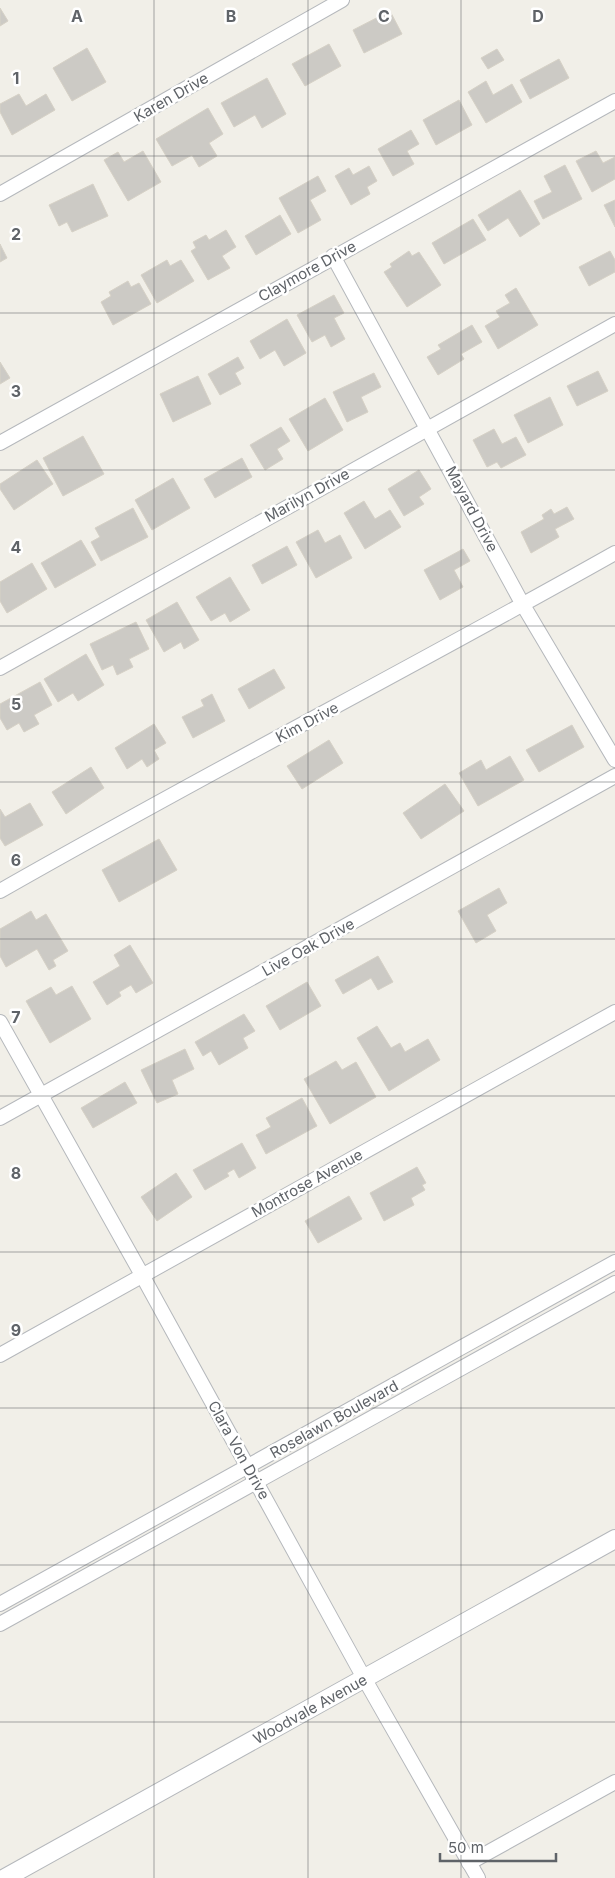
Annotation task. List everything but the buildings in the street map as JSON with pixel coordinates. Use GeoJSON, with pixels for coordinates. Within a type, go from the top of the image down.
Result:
{"type":"FeatureCollection","features":[{"type":"Feature","properties":{"kind":"street","name":"Karen Drive"},"geometry":{"type":"LineString","coordinates":[[0,194],[342,0]]}},
{"type":"Feature","properties":{"kind":"street","name":"Claymore Drive"},"geometry":{"type":"LineString","coordinates":[[0,442],[615,101]]}},
{"type":"Feature","properties":{"kind":"street","name":"Mayard Drive"},"geometry":{"type":"LineString","coordinates":[[333,256],[523,605],[615,760]]}},
{"type":"Feature","properties":{"kind":"street","name":"Marilyn Drive"},"geometry":{"type":"LineString","coordinates":[[0,668],[615,324]]}},
{"type":"Feature","properties":{"kind":"street","name":"Kim Drive"},"geometry":{"type":"LineString","coordinates":[[0,891],[100,834],[523,605],[615,553]]}},
{"type":"Feature","properties":{"kind":"street","name":"Live Oak Drive"},"geometry":{"type":"LineString","coordinates":[[0,1118],[615,776]]}},
{"type":"Feature","properties":{"kind":"street","name":"Montrose Avenue"},"geometry":{"type":"LineString","coordinates":[[0,1355],[615,1012]]}},
{"type":"Feature","properties":{"kind":"street","name":"Clara Von Drive"},"geometry":{"type":"LineString","coordinates":[[0,1022],[257,1482],[364,1678],[478,1878]]}},
{"type":"Feature","properties":{"kind":"street","name":"Roselawn Boulevard"},"geometry":{"type":"LineString","coordinates":[[0,1604],[615,1262]]}},
{"type":"Feature","properties":{"kind":"street","name":"Roselawn Boulevard"},"geometry":{"type":"LineString","coordinates":[[0,1624],[615,1283]]}},
{"type":"Feature","properties":{"kind":"street"},"geometry":{"type":"LineString","coordinates":[[540,1304],[548,1320]]}},
{"type":"Feature","properties":{"kind":"street"},"geometry":{"type":"LineString","coordinates":[[407,1378],[415,1394]]}},
{"type":"Feature","properties":{"kind":"street","name":"Woodvale Avenue"},"geometry":{"type":"LineString","coordinates":[[4,1878],[26,1873],[364,1678],[615,1538]]}},
{"type":"Feature","properties":{"kind":"street"},"geometry":{"type":"LineString","coordinates":[[81,1559],[89,1574]]}},
{"type":"Feature","properties":{"kind":"street"},"geometry":{"type":"LineString","coordinates":[[470,1864],[615,1782]]}}]}
